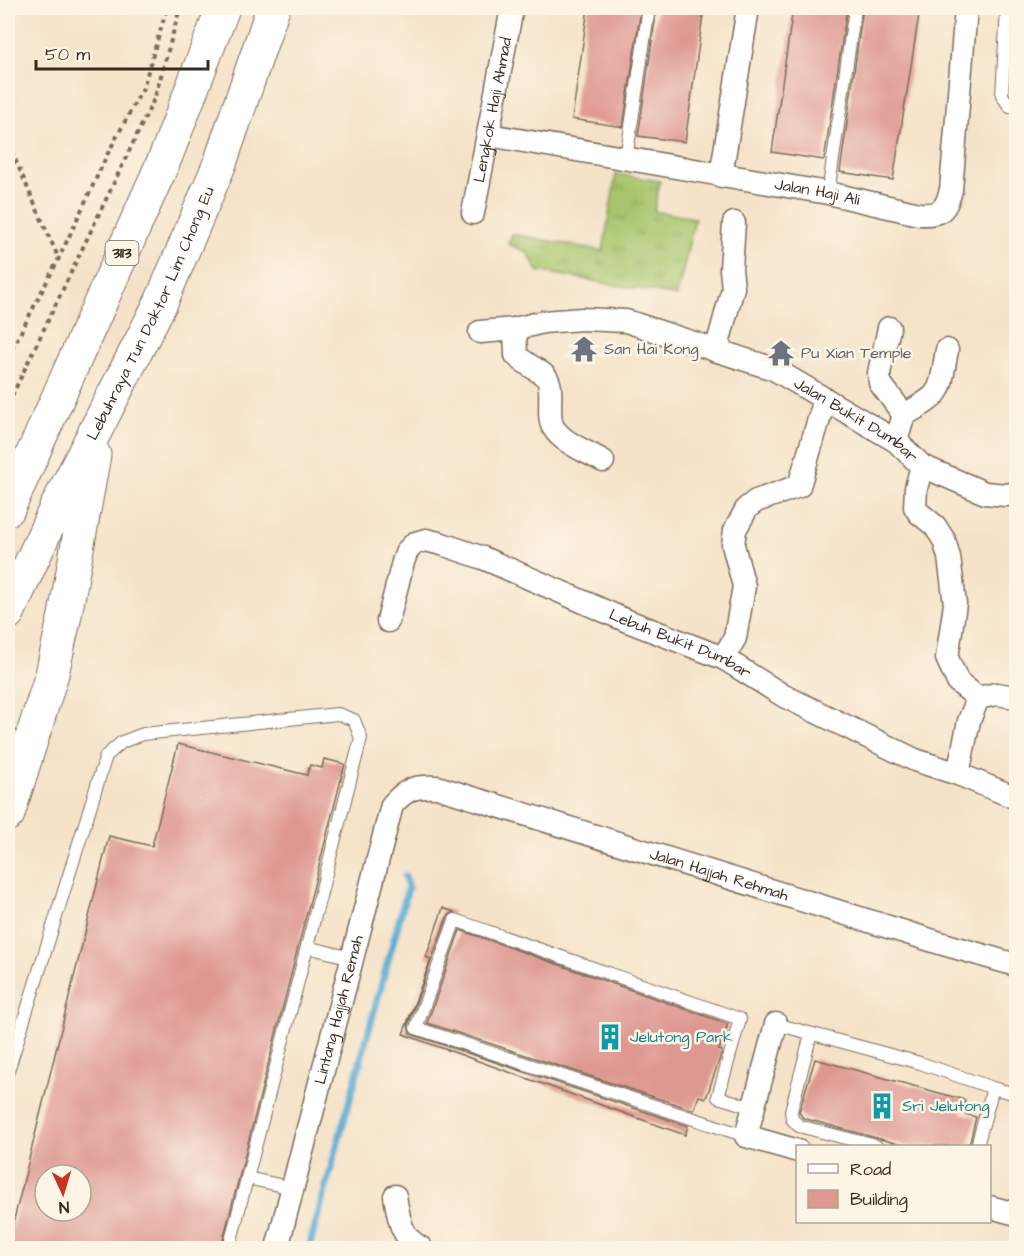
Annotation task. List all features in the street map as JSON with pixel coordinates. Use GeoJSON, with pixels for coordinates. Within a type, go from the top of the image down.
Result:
{"type":"FeatureCollection","features":[{"type":"Feature","properties":{"kind":"highway","name":"3113"},"geometry":{"type":"LineString","coordinates":[[10,502],[166,156],[223,8]]}},
{"type":"Feature","properties":{"kind":"highway","name":"Lebuhraya Tun Doktor Lim Chong Eu"},"geometry":{"type":"LineString","coordinates":[[8,613],[55,510],[160,302],[220,163],[273,8]]}},
{"type":"Feature","properties":{"kind":"highway"},"geometry":{"type":"LineString","coordinates":[[8,461],[59,396]]}},
{"type":"Feature","properties":{"kind":"highway"},"geometry":{"type":"LineString","coordinates":[[8,814],[52,674],[101,418]]}},
{"type":"Feature","properties":{"kind":"street","name":"Lengkok Haji Ahmad"},"geometry":{"type":"LineString","coordinates":[[473,213],[512,8]]}},
{"type":"Feature","properties":{"kind":"street"},"geometry":{"type":"LineString","coordinates":[[722,176],[748,8]]}},
{"type":"Feature","properties":{"kind":"street","name":"Jalan Haji Ali"},"geometry":{"type":"LineString","coordinates":[[489,135],[828,194],[919,214],[934,214],[946,206],[951,190],[966,8]]}},
{"type":"Feature","properties":{"kind":"street"},"geometry":{"type":"LineString","coordinates":[[716,351],[733,288],[731,269],[734,223]]}},
{"type":"Feature","properties":{"kind":"street","name":"Jalan Bukit Dumbar"},"geometry":{"type":"LineString","coordinates":[[480,332],[515,329],[543,322],[582,319],[626,321],[774,369],[896,441],[922,466],[985,493],[1005,495],[1017,493]]}},
{"type":"Feature","properties":{"kind":"street"},"geometry":{"type":"LineString","coordinates":[[889,328],[879,373],[880,383],[904,414]]}},
{"type":"Feature","properties":{"kind":"street"},"geometry":{"type":"LineString","coordinates":[[515,329],[516,355],[546,377],[549,385],[549,411],[553,427],[563,438],[603,461]]}},
{"type":"Feature","properties":{"kind":"street"},"geometry":{"type":"LineString","coordinates":[[896,441],[904,414],[933,399],[937,393],[947,350]]}},
{"type":"Feature","properties":{"kind":"street"},"geometry":{"type":"LineString","coordinates":[[723,658],[735,638],[744,586],[733,545],[735,530],[747,508],[756,501],[799,486],[825,399]]}},
{"type":"Feature","properties":{"kind":"street"},"geometry":{"type":"LineString","coordinates":[[922,466],[916,488],[915,507],[935,526],[944,540],[949,557],[955,604],[947,658],[958,682],[978,698]]}},
{"type":"Feature","properties":{"kind":"street","name":"Lebuh Bukit Dumbar"},"geometry":{"type":"LineString","coordinates":[[388,621],[407,550],[415,543],[426,540],[483,558],[625,620],[723,658],[784,696],[915,760],[958,774],[1017,798]]}},
{"type":"Feature","properties":{"kind":"street"},"geometry":{"type":"LineString","coordinates":[[978,698],[996,694],[1017,697]]}},
{"type":"Feature","properties":{"kind":"street"},"geometry":{"type":"LineString","coordinates":[[958,774],[969,721],[978,698]]}},
{"type":"Feature","properties":{"kind":"street","name":"Lintang Hajjah Remah"},"geometry":{"type":"LineString","coordinates":[[277,1248],[392,805],[403,793],[422,787]]}},
{"type":"Feature","properties":{"kind":"street","name":"Jalan Hajjah Rehmah"},"geometry":{"type":"LineString","coordinates":[[422,787],[437,787],[940,944],[1017,965]]}},
{"type":"Feature","properties":{"kind":"street"},"geometry":{"type":"LineString","coordinates":[[776,1024],[746,1136],[796,1150]]}},
{"type":"Feature","properties":{"kind":"street"},"geometry":{"type":"LineString","coordinates":[[395,1196],[402,1231],[406,1238],[421,1248]]}},
{"type":"Feature","properties":{"kind":"street"},"geometry":{"type":"LineString","coordinates":[[991,1206],[1017,1214]]}},
{"type":"Feature","properties":{"kind":"lane"},"geometry":{"type":"LineString","coordinates":[[626,159],[649,8]]}},
{"type":"Feature","properties":{"kind":"lane"},"geometry":{"type":"LineString","coordinates":[[828,194],[855,8]]}},
{"type":"Feature","properties":{"kind":"lane"},"geometry":{"type":"LineString","coordinates":[[1007,8],[1002,94],[1010,107],[1017,107]]}},
{"type":"Feature","properties":{"kind":"lane"},"geometry":{"type":"LineString","coordinates":[[8,1071],[106,756],[122,742],[143,734],[338,714],[354,720],[361,738],[229,1248]]}},
{"type":"Feature","properties":{"kind":"lane"},"geometry":{"type":"LineString","coordinates":[[746,1136],[416,1028],[455,920],[740,1019],[718,1097],[754,1108]]}},
{"type":"Feature","properties":{"kind":"lane"},"geometry":{"type":"LineString","coordinates":[[307,947],[352,958]]}},
{"type":"Feature","properties":{"kind":"lane"},"geometry":{"type":"LineString","coordinates":[[776,1024],[920,1063],[1017,1094]]}},
{"type":"Feature","properties":{"kind":"lane"},"geometry":{"type":"LineString","coordinates":[[811,1034],[791,1111],[792,1119],[799,1126],[872,1145]]}},
{"type":"Feature","properties":{"kind":"lane"},"geometry":{"type":"LineString","coordinates":[[977,1145],[993,1088]]}},
{"type":"Feature","properties":{"kind":"lane"},"geometry":{"type":"LineString","coordinates":[[248,1178],[293,1188]]}},
{"type":"Feature","properties":{"kind":"path"},"geometry":{"type":"LineString","coordinates":[[8,357],[142,88],[167,8]]}},
{"type":"Feature","properties":{"kind":"path"},"geometry":{"type":"LineString","coordinates":[[8,404],[155,97],[180,8]]}},
{"type":"Feature","properties":{"kind":"path"},"geometry":{"type":"LineString","coordinates":[[8,143],[59,258]]}},
{"type":"Feature","properties":{"kind":"green space"},"geometry":{"type":"Polygon","coordinates":[[[616,174],[660,181],[654,211],[695,218],[677,296],[538,271],[527,252],[508,244],[512,234],[603,251],[616,174]]]}},
{"type":"Feature","properties":{"kind":"building"},"geometry":{"type":"Polygon","coordinates":[[[588,8],[641,8],[623,127],[572,119],[588,8]]]}},
{"type":"Feature","properties":{"kind":"building"},"geometry":{"type":"Polygon","coordinates":[[[657,8],[704,8],[685,142],[638,136],[657,8]]]}},
{"type":"Feature","properties":{"kind":"building"},"geometry":{"type":"Polygon","coordinates":[[[793,8],[847,8],[824,160],[772,152],[793,8]]]}},
{"type":"Feature","properties":{"kind":"building"},"geometry":{"type":"Polygon","coordinates":[[[863,8],[920,8],[893,180],[840,172],[863,8]]]}},
{"type":"Feature","properties":{"kind":"building"},"geometry":{"type":"Polygon","coordinates":[[[178,744],[307,775],[310,765],[322,768],[324,759],[345,764],[221,1248],[8,1248],[8,1227],[12,1228],[109,836],[152,846],[178,744]]]}},
{"type":"Feature","properties":{"kind":"building"},"geometry":{"type":"Polygon","coordinates":[[[443,908],[454,912],[447,917],[408,1025],[410,1034],[688,1126],[685,1135],[403,1034],[431,959],[426,957],[443,908]]]}},
{"type":"Feature","properties":{"kind":"building"},"geometry":{"type":"Polygon","coordinates":[[[460,930],[728,1024],[719,1050],[722,1051],[721,1055],[706,1098],[699,1096],[694,1110],[427,1023],[460,930]]]}},
{"type":"Feature","properties":{"kind":"building","name":"Sri Jelutong"},"geometry":{"type":"Polygon","coordinates":[[[815,1059],[965,1100],[961,1113],[976,1117],[969,1145],[902,1145],[803,1118],[799,1112],[815,1059]]]}},
{"type":"Feature","properties":{"kind":"waterway"},"geometry":{"type":"LineString","coordinates":[[309,1248],[408,888],[405,876]]}},
{"type":"Feature","properties":{"kind":"place","name":"San Hai Kong"},"geometry":{"type":"Point","coordinates":[584,349]}},
{"type":"Feature","properties":{"kind":"place","name":"Pu Xian Temple"},"geometry":{"type":"Point","coordinates":[781,353]}},
{"type":"Feature","properties":{"kind":"place","name":"Jelutong Park"},"geometry":{"type":"Point","coordinates":[610,1037]}},
{"type":"Feature","properties":{"kind":"place","name":"Sri Jelutong"},"geometry":{"type":"Point","coordinates":[882,1106]}}]}
